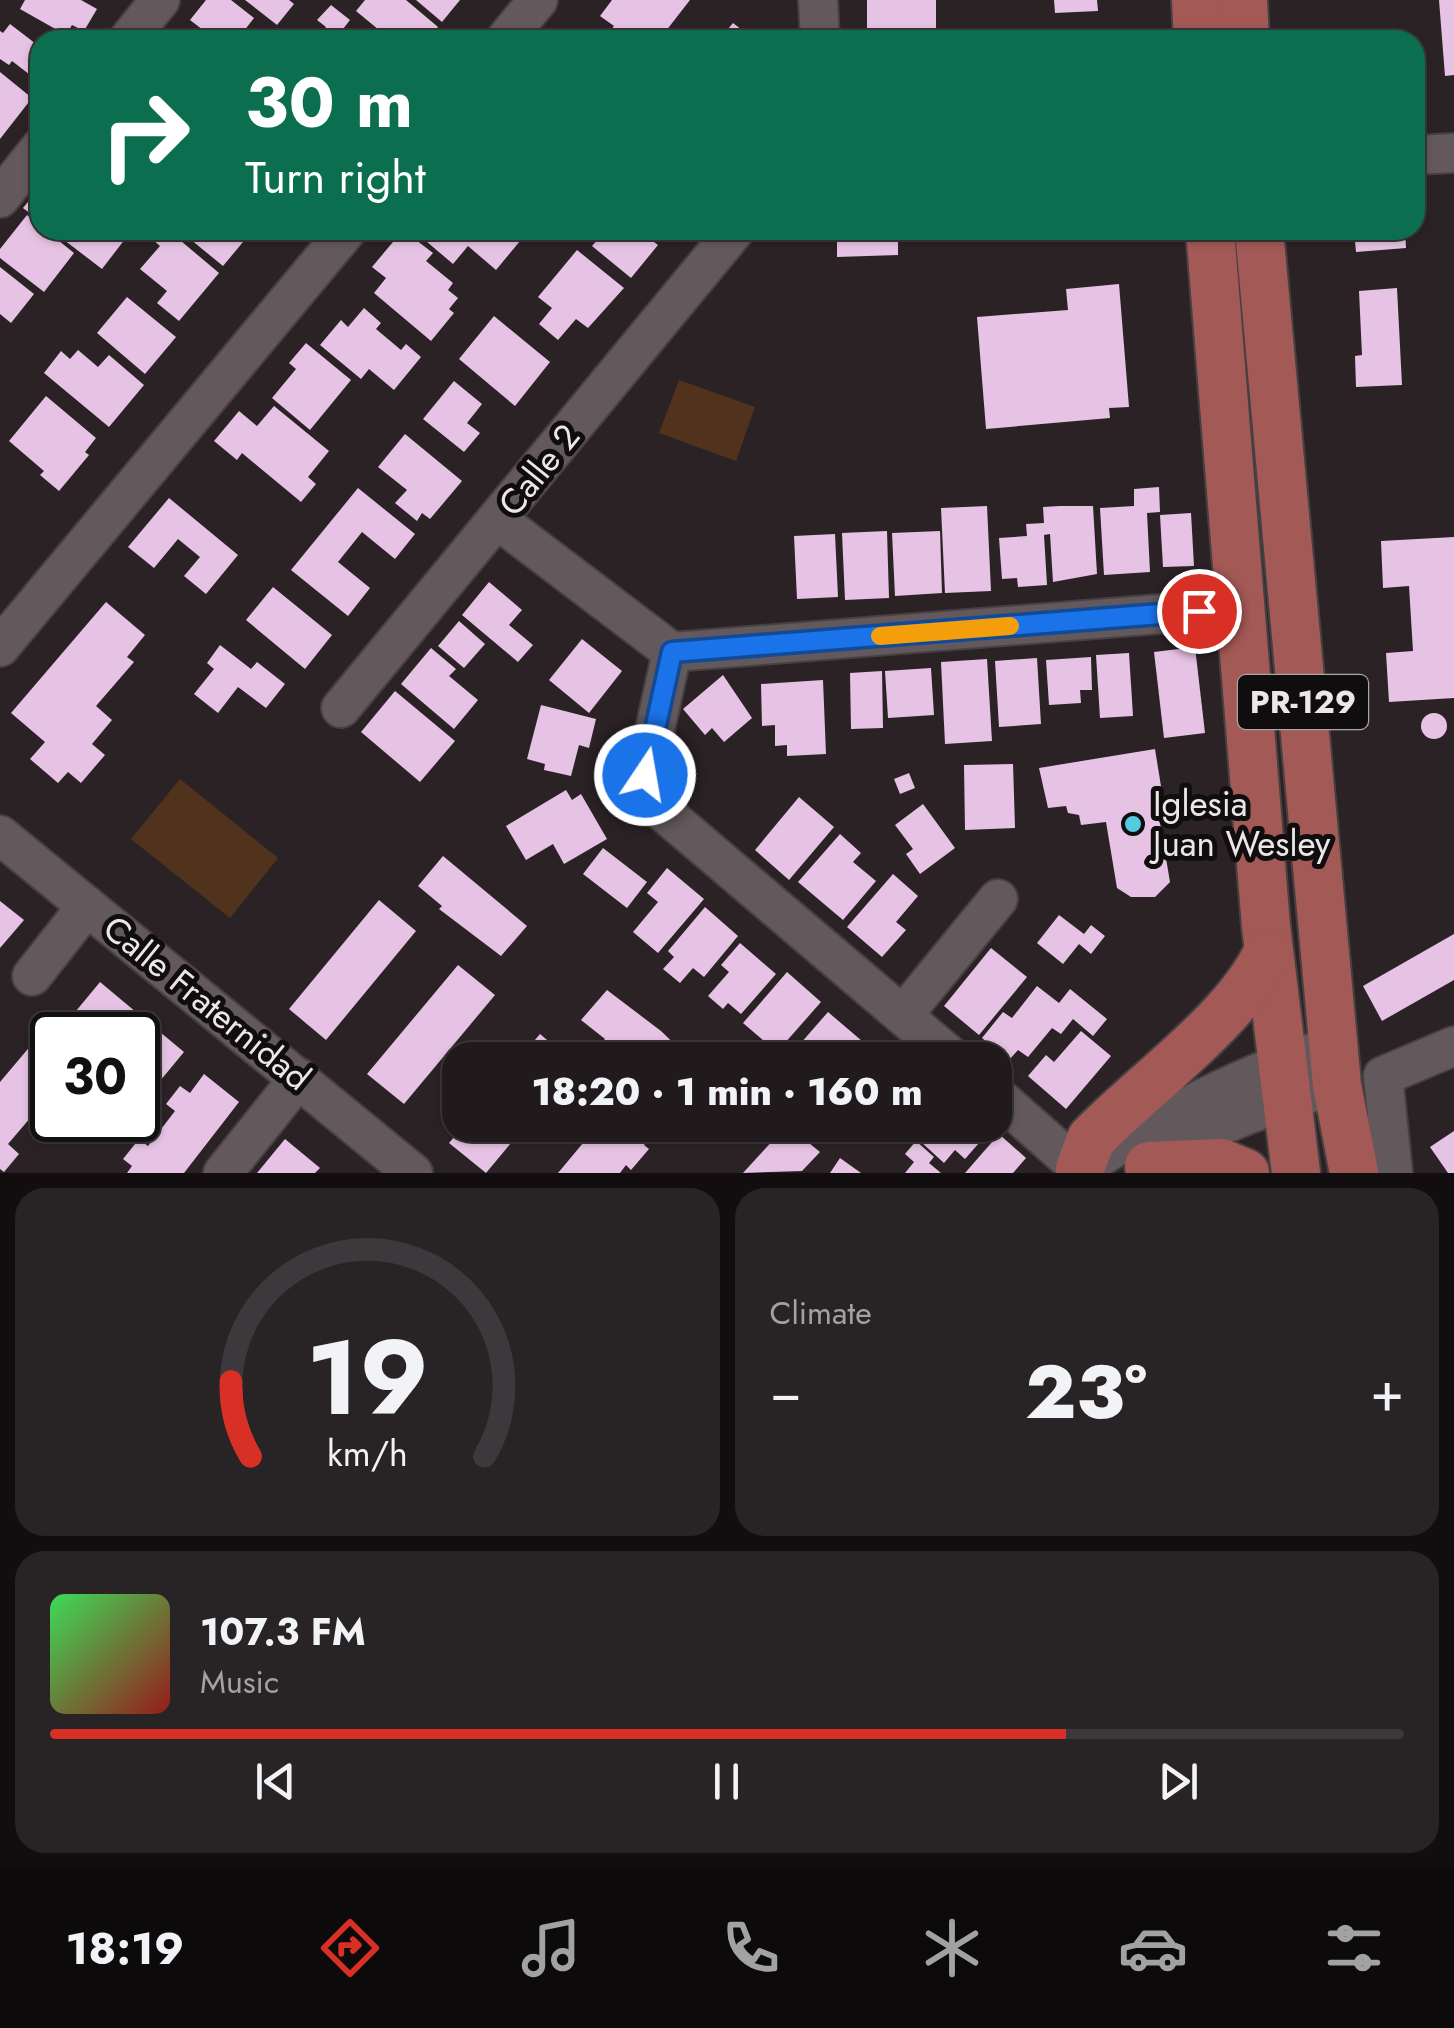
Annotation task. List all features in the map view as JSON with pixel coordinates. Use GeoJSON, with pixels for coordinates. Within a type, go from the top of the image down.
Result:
{"type":"FeatureCollection","features":[{"type":"Feature","properties":{"kind":"main road"},"geometry":{"type":"LineString","coordinates":[[1196,0],[1198,30]]}},
{"type":"Feature","properties":{"kind":"main road"},"geometry":{"type":"LineString","coordinates":[[1242,0],[1244,30]]}},
{"type":"Feature","properties":{"kind":"main road","name":"PR-129"},"geometry":{"type":"LineString","coordinates":[[1211,240],[1237,608],[1268,952],[1296,1173]]}},
{"type":"Feature","properties":{"kind":"main road","name":"PR-129"},"geometry":{"type":"LineString","coordinates":[[1260,240],[1336,1066],[1354,1173]]}},
{"type":"Feature","properties":{"kind":"main road"},"geometry":{"type":"LineString","coordinates":[[1078,1171],[1091,1139],[1233,1005],[1257,976],[1268,952]]}},
{"type":"Feature","properties":{"kind":"main road"},"geometry":{"type":"LineString","coordinates":[[1145,1170],[1221,1163],[1245,1173]]}},
{"type":"Feature","properties":{"kind":"street"},"geometry":{"type":"LineString","coordinates":[[513,30],[538,0]]}},
{"type":"Feature","properties":{"kind":"street"},"geometry":{"type":"LineString","coordinates":[[818,0],[820,30]]}},
{"type":"Feature","properties":{"kind":"street"},"geometry":{"type":"LineString","coordinates":[[135,30],[156,1]]}},
{"type":"Feature","properties":{"kind":"street"},"geometry":{"type":"LineString","coordinates":[[1425,154],[1454,153]]}},
{"type":"Feature","properties":{"kind":"street"},"geometry":{"type":"LineString","coordinates":[[0,198],[30,160]]}},
{"type":"Feature","properties":{"kind":"street"},"geometry":{"type":"LineString","coordinates":[[0,647],[339,240]]}},
{"type":"Feature","properties":{"kind":"street","name":"Calle 2"},"geometry":{"type":"LineString","coordinates":[[340,708],[728,240]]}},
{"type":"Feature","properties":{"kind":"street"},"geometry":{"type":"LineString","coordinates":[[498,520],[672,652],[1237,608]]}},
{"type":"Feature","properties":{"kind":"street"},"geometry":{"type":"LineString","coordinates":[[672,652],[645,775],[661,810],[934,1042]]}},
{"type":"Feature","properties":{"kind":"street","name":"Calle Fraternidad"},"geometry":{"type":"LineString","coordinates":[[0,835],[413,1173]]}},
{"type":"Feature","properties":{"kind":"street"},"geometry":{"type":"LineString","coordinates":[[903,1015],[998,898]]}},
{"type":"Feature","properties":{"kind":"street"},"geometry":{"type":"LineString","coordinates":[[32,976],[87,906]]}},
{"type":"Feature","properties":{"kind":"street"},"geometry":{"type":"LineString","coordinates":[[1392,1173],[1383,1076],[1454,1046]]}},
{"type":"Feature","properties":{"kind":"street"},"geometry":{"type":"LineString","coordinates":[[1012,1110],[1078,1171],[1158,1119],[1336,1066]]}},
{"type":"Feature","properties":{"kind":"street"},"geometry":{"type":"LineString","coordinates":[[223,1173],[299,1078]]}},
{"type":"Feature","properties":{"kind":"street"},"geometry":{"type":"LineString","coordinates":[[1145,1170],[1282,1082]]}},
{"type":"Feature","properties":{"kind":"shaded area"},"geometry":{"type":"Polygon","coordinates":[[[679,380],[755,407],[736,461],[659,433],[679,380]]]}},
{"type":"Feature","properties":{"kind":"shaded area"},"geometry":{"type":"Polygon","coordinates":[[[180,779],[278,858],[230,918],[131,839],[180,779]]]}},
{"type":"Feature","properties":{"kind":"building"},"geometry":{"type":"Polygon","coordinates":[[[25,0],[81,0],[97,9],[85,30],[72,25],[69,30],[57,30],[20,9],[25,0]]]}},
{"type":"Feature","properties":{"kind":"building"},"geometry":{"type":"Polygon","coordinates":[[[206,0],[231,0],[254,18],[245,30],[203,30],[190,20],[206,0]]]}},
{"type":"Feature","properties":{"kind":"building"},"geometry":{"type":"Polygon","coordinates":[[[245,0],[289,0],[294,4],[277,25],[245,0]]]}},
{"type":"Feature","properties":{"kind":"building"},"geometry":{"type":"Polygon","coordinates":[[[365,0],[406,0],[438,27],[379,30],[356,11],[365,0]]]}},
{"type":"Feature","properties":{"kind":"building"},"geometry":{"type":"Polygon","coordinates":[[[416,0],[460,0],[442,22],[416,0]]]}},
{"type":"Feature","properties":{"kind":"building"},"geometry":{"type":"Polygon","coordinates":[[[612,0],[690,0],[667,30],[611,30],[614,26],[600,16],[612,0]]]}},
{"type":"Feature","properties":{"kind":"building"},"geometry":{"type":"Polygon","coordinates":[[[867,0],[936,0],[936,30],[867,30],[867,0]]]}},
{"type":"Feature","properties":{"kind":"building"},"geometry":{"type":"Polygon","coordinates":[[[1054,0],[1097,0],[1098,11],[1055,13],[1054,0]]]}},
{"type":"Feature","properties":{"kind":"building"},"geometry":{"type":"Polygon","coordinates":[[[1439,0],[1454,0],[1454,75],[1445,76],[1439,0]]]}},
{"type":"Feature","properties":{"kind":"building"},"geometry":{"type":"Polygon","coordinates":[[[331,5],[350,20],[344,30],[323,30],[326,27],[317,20],[331,5]]]}},
{"type":"Feature","properties":{"kind":"building"},"geometry":{"type":"Polygon","coordinates":[[[10,24],[30,39],[30,75],[12,61],[9,65],[0,59],[0,31],[3,33],[10,24]]]}},
{"type":"Feature","properties":{"kind":"building"},"geometry":{"type":"Polygon","coordinates":[[[0,72],[30,96],[30,101],[0,139],[0,72]]]}},
{"type":"Feature","properties":{"kind":"building"},"geometry":{"type":"Polygon","coordinates":[[[27,215],[30,240],[58,240],[74,253],[44,292],[0,258],[0,249],[27,215]]]}},
{"type":"Feature","properties":{"kind":"building"},"geometry":{"type":"Polygon","coordinates":[[[64,240],[124,240],[102,269],[64,240]]]}},
{"type":"Feature","properties":{"kind":"building"},"geometry":{"type":"Polygon","coordinates":[[[153,240],[180,240],[219,273],[179,321],[157,303],[167,291],[140,269],[160,246],[153,240]]]}},
{"type":"Feature","properties":{"kind":"building"},"geometry":{"type":"Polygon","coordinates":[[[191,240],[245,240],[223,266],[191,240]]]}},
{"type":"Feature","properties":{"kind":"building"},"geometry":{"type":"Polygon","coordinates":[[[395,240],[416,240],[433,253],[426,261],[453,283],[448,290],[458,298],[449,309],[454,313],[431,341],[374,293],[386,278],[372,267],[395,240]]]}},
{"type":"Feature","properties":{"kind":"building"},"geometry":{"type":"Polygon","coordinates":[[[425,240],[521,240],[496,270],[468,246],[453,264],[425,240]]]}},
{"type":"Feature","properties":{"kind":"building"},"geometry":{"type":"Polygon","coordinates":[[[597,240],[651,240],[658,245],[631,278],[592,246],[597,240]]]}},
{"type":"Feature","properties":{"kind":"building"},"geometry":{"type":"Polygon","coordinates":[[[837,240],[898,240],[898,255],[837,257],[837,240]]]}},
{"type":"Feature","properties":{"kind":"building"},"geometry":{"type":"Polygon","coordinates":[[[1355,240],[1406,240],[1406,248],[1356,252],[1355,240]]]}},
{"type":"Feature","properties":{"kind":"building"},"geometry":{"type":"Polygon","coordinates":[[[577,250],[624,288],[588,328],[576,319],[558,340],[539,324],[552,308],[538,297],[577,250]]]}},
{"type":"Feature","properties":{"kind":"building"},"geometry":{"type":"Polygon","coordinates":[[[0,267],[34,294],[11,323],[0,314],[0,267]]]}},
{"type":"Feature","properties":{"kind":"building"},"geometry":{"type":"Polygon","coordinates":[[[1119,284],[1129,407],[1109,408],[1110,418],[986,429],[977,317],[1068,310],[1066,289],[1119,284]]]}},
{"type":"Feature","properties":{"kind":"building"},"geometry":{"type":"Polygon","coordinates":[[[1397,288],[1402,385],[1356,387],[1355,356],[1362,355],[1359,291],[1397,288]]]}},
{"type":"Feature","properties":{"kind":"building"},"geometry":{"type":"Polygon","coordinates":[[[127,297],[176,337],[145,374],[97,333],[127,297]]]}},
{"type":"Feature","properties":{"kind":"building"},"geometry":{"type":"Polygon","coordinates":[[[364,308],[381,323],[376,329],[401,350],[406,344],[421,357],[394,390],[369,369],[361,379],[320,345],[341,320],[348,327],[364,308]]]}},
{"type":"Feature","properties":{"kind":"building"},"geometry":{"type":"Polygon","coordinates":[[[494,316],[550,362],[515,406],[459,359],[494,316]]]}},
{"type":"Feature","properties":{"kind":"building"},"geometry":{"type":"Polygon","coordinates":[[[306,343],[351,380],[310,430],[272,398],[296,369],[289,363],[306,343]]]}},
{"type":"Feature","properties":{"kind":"building"},"geometry":{"type":"Polygon","coordinates":[[[78,350],[98,367],[109,355],[144,385],[109,427],[44,373],[61,351],[70,359],[78,350]]]}},
{"type":"Feature","properties":{"kind":"building"},"geometry":{"type":"Polygon","coordinates":[[[454,381],[482,404],[467,423],[480,433],[464,452],[423,419],[454,381]]]}},
{"type":"Feature","properties":{"kind":"building"},"geometry":{"type":"Polygon","coordinates":[[[46,396],[96,438],[85,452],[89,455],[59,491],[40,475],[44,471],[9,441],[46,396]]]}},
{"type":"Feature","properties":{"kind":"building"},"geometry":{"type":"Polygon","coordinates":[[[274,406],[329,451],[308,477],[316,484],[301,502],[242,453],[237,460],[214,441],[239,411],[257,426],[274,406]]]}},
{"type":"Feature","properties":{"kind":"building"},"geometry":{"type":"Polygon","coordinates":[[[405,434],[462,481],[430,519],[422,513],[417,521],[395,503],[407,490],[378,467],[405,434]]]}},
{"type":"Feature","properties":{"kind":"building"},"geometry":{"type":"Polygon","coordinates":[[[1159,487],[1160,512],[1147,513],[1150,572],[1104,575],[1100,508],[1134,506],[1134,489],[1159,487]]]}},
{"type":"Feature","properties":{"kind":"building"},"geometry":{"type":"Polygon","coordinates":[[[358,488],[415,534],[395,559],[362,532],[338,562],[370,588],[348,616],[291,570],[358,488]]]}},
{"type":"Feature","properties":{"kind":"building"},"geometry":{"type":"Polygon","coordinates":[[[169,498],[238,555],[206,594],[184,576],[200,557],[178,539],[154,568],[128,547],[169,498]]]}},
{"type":"Feature","properties":{"kind":"building"},"geometry":{"type":"Polygon","coordinates":[[[987,506],[991,591],[945,593],[941,508],[987,506]]]}},
{"type":"Feature","properties":{"kind":"building"},"geometry":{"type":"Polygon","coordinates":[[[1093,506],[1097,574],[1053,582],[1050,534],[1044,535],[1047,585],[1018,587],[1017,578],[1002,579],[999,538],[1027,536],[1026,524],[1044,523],[1043,507],[1093,506]]]}},
{"type":"Feature","properties":{"kind":"building"},"geometry":{"type":"Polygon","coordinates":[[[1191,513],[1194,566],[1163,567],[1160,515],[1191,513]]]}},
{"type":"Feature","properties":{"kind":"building"},"geometry":{"type":"Polygon","coordinates":[[[887,531],[889,598],[845,600],[842,533],[887,531]]]}},
{"type":"Feature","properties":{"kind":"building"},"geometry":{"type":"Polygon","coordinates":[[[940,531],[942,593],[895,596],[892,533],[940,531]]]}},
{"type":"Feature","properties":{"kind":"building"},"geometry":{"type":"Polygon","coordinates":[[[835,534],[838,597],[797,599],[794,536],[835,534]]]}},
{"type":"Feature","properties":{"kind":"building"},"geometry":{"type":"Polygon","coordinates":[[[1454,537],[1454,698],[1389,702],[1386,653],[1413,651],[1409,586],[1383,588],[1381,541],[1454,537]]]}},
{"type":"Feature","properties":{"kind":"building"},"geometry":{"type":"Polygon","coordinates":[[[489,582],[522,610],[509,625],[533,645],[518,662],[462,615],[489,582]]]}},
{"type":"Feature","properties":{"kind":"building"},"geometry":{"type":"Polygon","coordinates":[[[273,587],[332,635],[305,669],[246,620],[273,587]]]}},
{"type":"Feature","properties":{"kind":"building"},"geometry":{"type":"Polygon","coordinates":[[[106,602],[145,635],[127,657],[134,662],[96,706],[112,720],[92,744],[105,755],[81,783],[68,772],[58,783],[30,759],[45,742],[11,713],[106,602]]]}},
{"type":"Feature","properties":{"kind":"building"},"geometry":{"type":"Polygon","coordinates":[[[459,621],[485,644],[464,668],[438,646],[459,621]]]}},
{"type":"Feature","properties":{"kind":"building"},"geometry":{"type":"Polygon","coordinates":[[[582,639],[622,671],[589,713],[549,680],[582,639]]]}},
{"type":"Feature","properties":{"kind":"building"},"geometry":{"type":"Polygon","coordinates":[[[220,645],[251,669],[257,662],[285,684],[266,708],[238,687],[218,713],[194,694],[214,669],[207,663],[220,645]]]}},
{"type":"Feature","properties":{"kind":"building"},"geometry":{"type":"Polygon","coordinates":[[[1195,647],[1205,733],[1164,738],[1154,652],[1195,647]]]}},
{"type":"Feature","properties":{"kind":"building"},"geometry":{"type":"Polygon","coordinates":[[[431,648],[456,669],[449,676],[478,700],[454,729],[401,684],[431,648]]]}},
{"type":"Feature","properties":{"kind":"building"},"geometry":{"type":"Polygon","coordinates":[[[1129,653],[1133,716],[1100,718],[1096,655],[1129,653]]]}},
{"type":"Feature","properties":{"kind":"building"},"geometry":{"type":"Polygon","coordinates":[[[1091,657],[1092,690],[1080,690],[1081,703],[1049,705],[1046,660],[1091,657]]]}},
{"type":"Feature","properties":{"kind":"building"},"geometry":{"type":"Polygon","coordinates":[[[1037,658],[1041,724],[999,727],[995,661],[1037,658]]]}},
{"type":"Feature","properties":{"kind":"building"},"geometry":{"type":"Polygon","coordinates":[[[987,659],[992,741],[945,744],[941,662],[987,659]]]}},
{"type":"Feature","properties":{"kind":"building"},"geometry":{"type":"Polygon","coordinates":[[[931,668],[934,715],[888,718],[885,671],[931,668]]]}},
{"type":"Feature","properties":{"kind":"building"},"geometry":{"type":"Polygon","coordinates":[[[882,671],[883,728],[851,729],[850,673],[882,671]]]}},
{"type":"Feature","properties":{"kind":"building"},"geometry":{"type":"Polygon","coordinates":[[[723,675],[752,718],[724,742],[712,728],[705,735],[683,709],[723,675]]]}},
{"type":"Feature","properties":{"kind":"building"},"geometry":{"type":"Polygon","coordinates":[[[823,680],[826,754],[787,756],[787,745],[775,746],[775,725],[762,726],[761,684],[823,680]]]}},
{"type":"Feature","properties":{"kind":"building"},"geometry":{"type":"Polygon","coordinates":[[[395,691],[455,741],[420,782],[361,732],[395,691]]]}},
{"type":"Feature","properties":{"kind":"building"},"geometry":{"type":"Polygon","coordinates":[[[541,705],[596,719],[589,748],[579,745],[571,776],[544,770],[545,764],[527,759],[541,705]]]}},
{"type":"Feature","properties":{"kind":"building"},"geometry":{"type":"Polygon","coordinates":[[[1434,713],[1443,717],[1447,726],[1443,735],[1434,739],[1425,735],[1421,726],[1425,717],[1434,713]]]}},
{"type":"Feature","properties":{"kind":"building","name":"Iglesia Juan Wesley"},"geometry":{"type":"Polygon","coordinates":[[[1155,749],[1165,811],[1158,811],[1170,882],[1155,897],[1131,897],[1117,888],[1106,822],[1081,825],[1079,815],[1068,813],[1066,806],[1048,808],[1039,768],[1155,749]]]}},
{"type":"Feature","properties":{"kind":"building"},"geometry":{"type":"Polygon","coordinates":[[[1013,764],[1015,828],[965,830],[964,765],[1013,764]]]}},
{"type":"Feature","properties":{"kind":"building"},"geometry":{"type":"Polygon","coordinates":[[[909,773],[915,788],[900,794],[894,779],[909,773]]]}},
{"type":"Feature","properties":{"kind":"building"},"geometry":{"type":"Polygon","coordinates":[[[566,790],[572,800],[581,794],[607,839],[564,864],[553,844],[526,860],[506,826],[566,790]]]}},
{"type":"Feature","properties":{"kind":"building"},"geometry":{"type":"Polygon","coordinates":[[[799,797],[834,827],[789,880],[755,850],[799,797]]]}},
{"type":"Feature","properties":{"kind":"building"},"geometry":{"type":"Polygon","coordinates":[[[923,804],[955,848],[920,874],[906,854],[913,849],[895,825],[923,804]]]}},
{"type":"Feature","properties":{"kind":"building"},"geometry":{"type":"Polygon","coordinates":[[[840,834],[861,853],[853,862],[876,881],[843,920],[798,882],[840,834]]]}},
{"type":"Feature","properties":{"kind":"building"},"geometry":{"type":"Polygon","coordinates":[[[603,848],[647,882],[627,908],[583,874],[603,848]]]}},
{"type":"Feature","properties":{"kind":"building"},"geometry":{"type":"Polygon","coordinates":[[[443,856],[527,926],[501,956],[439,909],[442,906],[418,886],[443,856]]]}},
{"type":"Feature","properties":{"kind":"building"},"geometry":{"type":"Polygon","coordinates":[[[667,868],[704,899],[658,953],[633,932],[658,902],[647,893],[667,868]]]}},
{"type":"Feature","properties":{"kind":"building"},"geometry":{"type":"Polygon","coordinates":[[[893,874],[918,896],[896,922],[906,930],[882,957],[847,927],[893,874]]]}},
{"type":"Feature","properties":{"kind":"building"},"geometry":{"type":"Polygon","coordinates":[[[379,900],[416,931],[326,1040],[289,1009],[379,900]]]}},
{"type":"Feature","properties":{"kind":"building"},"geometry":{"type":"Polygon","coordinates":[[[0,901],[24,920],[0,948],[0,901]]]}},
{"type":"Feature","properties":{"kind":"building"},"geometry":{"type":"Polygon","coordinates":[[[705,907],[738,936],[704,977],[693,968],[680,983],[663,969],[674,957],[668,951],[705,907]]]}},
{"type":"Feature","properties":{"kind":"building"},"geometry":{"type":"Polygon","coordinates":[[[1059,915],[1084,934],[1091,925],[1105,936],[1091,954],[1079,944],[1063,964],[1037,943],[1059,915]]]}},
{"type":"Feature","properties":{"kind":"building"},"geometry":{"type":"Polygon","coordinates":[[[1454,934],[1454,980],[1382,1021],[1363,986],[1454,934]]]}},
{"type":"Feature","properties":{"kind":"building"},"geometry":{"type":"Polygon","coordinates":[[[740,943],[776,974],[741,1014],[728,1003],[723,1009],[708,996],[729,972],[721,965],[740,943]]]}},
{"type":"Feature","properties":{"kind":"building"},"geometry":{"type":"Polygon","coordinates":[[[991,948],[1027,977],[979,1035],[944,1006],[991,948]]]}},
{"type":"Feature","properties":{"kind":"building"},"geometry":{"type":"Polygon","coordinates":[[[458,965],[495,995],[456,1042],[442,1042],[442,1058],[404,1104],[367,1074],[458,965]]]}},
{"type":"Feature","properties":{"kind":"building"},"geometry":{"type":"Polygon","coordinates":[[[787,972],[821,1002],[786,1042],[765,1042],[743,1023],[787,972]]]}},
{"type":"Feature","properties":{"kind":"building"},"geometry":{"type":"Polygon","coordinates":[[[100,982],[136,1012],[77,1012],[100,982]]]}},
{"type":"Feature","properties":{"kind":"building"},"geometry":{"type":"Polygon","coordinates":[[[1037,986],[1059,1003],[1070,989],[1107,1019],[1093,1036],[1073,1019],[1061,1034],[1052,1028],[1028,1057],[1018,1050],[1012,1057],[1012,1042],[987,1042],[982,1038],[1003,1012],[1012,1018],[1037,986]]]}},
{"type":"Feature","properties":{"kind":"building"},"geometry":{"type":"Polygon","coordinates":[[[607,990],[672,1042],[602,1042],[605,1039],[581,1020],[607,990]]]}},
{"type":"Feature","properties":{"kind":"building"},"geometry":{"type":"Polygon","coordinates":[[[828,1012],[862,1041],[861,1042],[802,1042],[828,1012]]]}},
{"type":"Feature","properties":{"kind":"building"},"geometry":{"type":"Polygon","coordinates":[[[1081,1031],[1111,1056],[1066,1109],[1028,1076],[1046,1055],[1054,1062],[1081,1031]]]}},
{"type":"Feature","properties":{"kind":"building"},"geometry":{"type":"Polygon","coordinates":[[[160,1032],[184,1052],[160,1081],[160,1032]]]}},
{"type":"Feature","properties":{"kind":"building"},"geometry":{"type":"Polygon","coordinates":[[[540,1034],[550,1042],[533,1042],[540,1034]]]}},
{"type":"Feature","properties":{"kind":"building"},"geometry":{"type":"Polygon","coordinates":[[[30,1046],[30,1118],[8,1144],[19,1154],[4,1172],[0,1169],[0,1082],[30,1046]]]}},
{"type":"Feature","properties":{"kind":"building"},"geometry":{"type":"Polygon","coordinates":[[[204,1074],[239,1102],[184,1173],[127,1173],[132,1166],[123,1159],[137,1142],[148,1146],[160,1142],[160,1130],[175,1111],[166,1104],[180,1086],[190,1093],[204,1074]]]}},
{"type":"Feature","properties":{"kind":"building"},"geometry":{"type":"Polygon","coordinates":[[[1454,1131],[1454,1173],[1448,1173],[1430,1147],[1454,1131]]]}},
{"type":"Feature","properties":{"kind":"building"},"geometry":{"type":"Polygon","coordinates":[[[285,1139],[320,1168],[315,1173],[257,1173],[285,1139]]]}},
{"type":"Feature","properties":{"kind":"building"},"geometry":{"type":"Polygon","coordinates":[[[450,1142],[512,1142],[486,1173],[450,1142]]]}},
{"type":"Feature","properties":{"kind":"building"},"geometry":{"type":"Polygon","coordinates":[[[584,1142],[646,1142],[644,1145],[649,1149],[631,1170],[626,1165],[620,1173],[558,1173],[584,1142]]]}},
{"type":"Feature","properties":{"kind":"building"},"geometry":{"type":"Polygon","coordinates":[[[771,1142],[808,1142],[820,1152],[802,1171],[743,1173],[771,1142]]]}},
{"type":"Feature","properties":{"kind":"building"},"geometry":{"type":"Polygon","coordinates":[[[917,1142],[934,1157],[929,1163],[941,1173],[905,1173],[914,1162],[905,1154],[917,1142]]]}},
{"type":"Feature","properties":{"kind":"building"},"geometry":{"type":"Polygon","coordinates":[[[921,1142],[980,1142],[965,1159],[955,1150],[944,1163],[921,1142]]]}},
{"type":"Feature","properties":{"kind":"building"},"geometry":{"type":"Polygon","coordinates":[[[992,1142],[1008,1142],[1026,1158],[1013,1173],[965,1173],[992,1142]]]}},
{"type":"Feature","properties":{"kind":"building"},"geometry":{"type":"Polygon","coordinates":[[[840,1158],[861,1173],[830,1173],[840,1158]]]}},
{"type":"Feature","properties":{"kind":"slow traffic"},"geometry":{"type":"LineString","coordinates":[[880,636],[1010,626]]}},
{"type":"Feature","properties":{"kind":"place","name":"Iglesia Juan Wesley"},"geometry":{"type":"Point","coordinates":[1133,824]}},
{"type":"Feature","properties":{"kind":"route"},"geometry":{"type":"LineString","coordinates":[[645,775],[672,652],[1199,611]]}}]}
